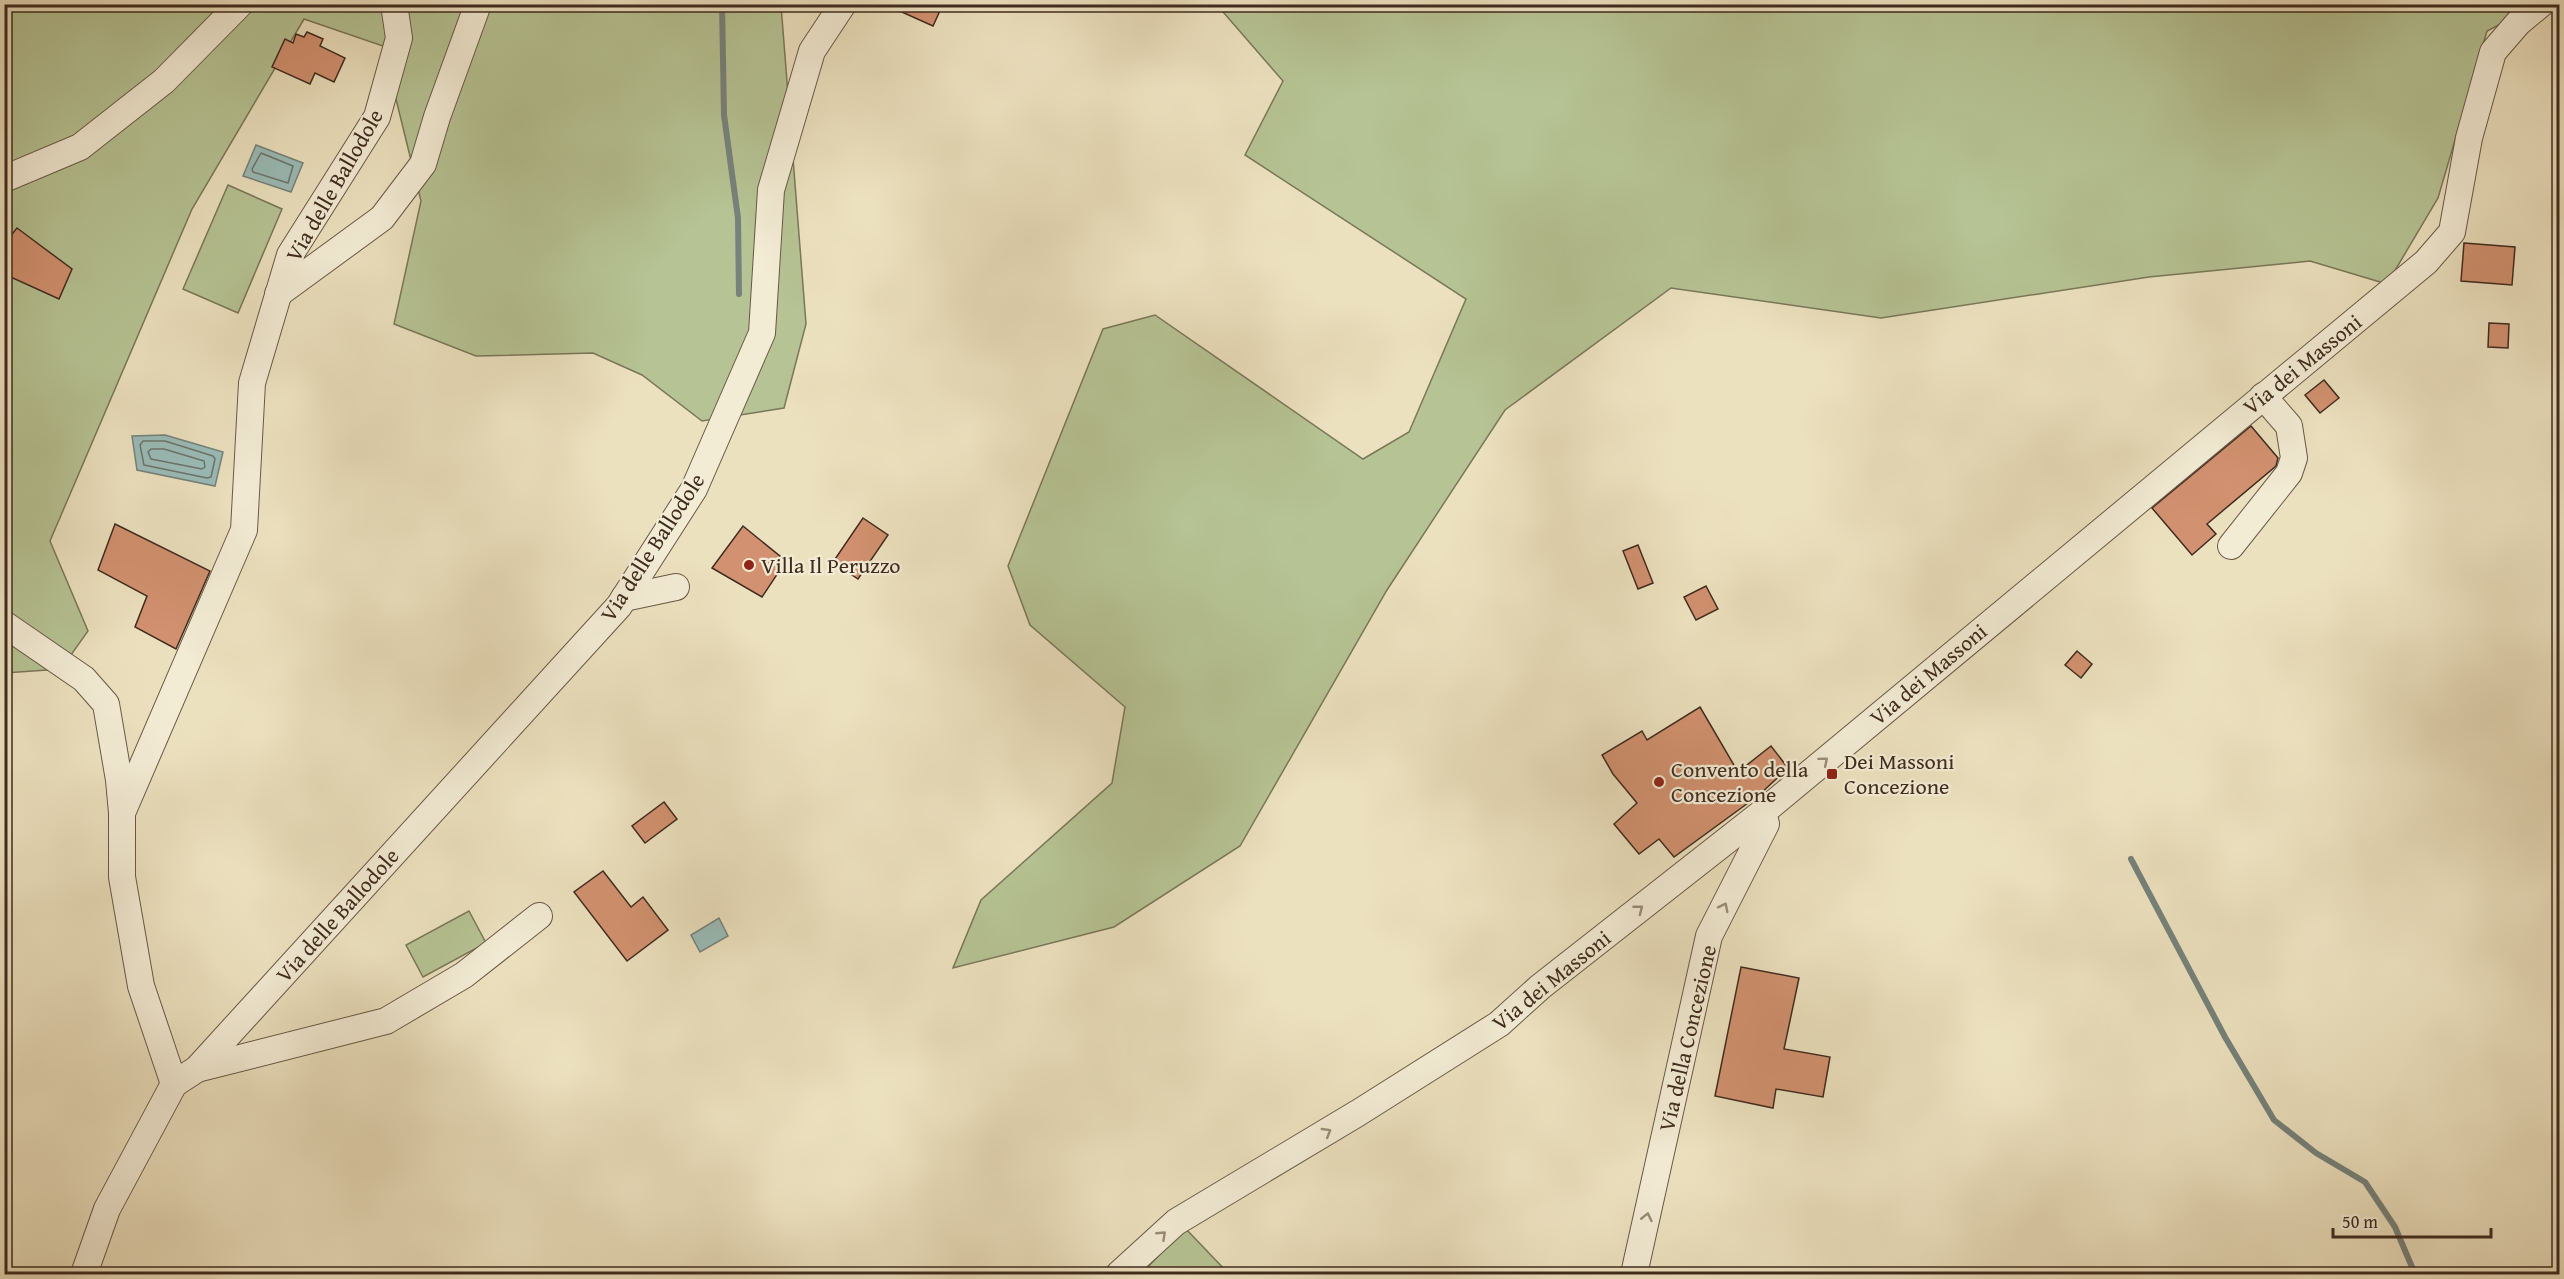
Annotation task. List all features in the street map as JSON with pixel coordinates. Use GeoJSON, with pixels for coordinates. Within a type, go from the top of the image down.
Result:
{"type":"FeatureCollection","features":[{"type":"Feature","properties":{"kind":"street"},"geometry":{"type":"LineString","coordinates":[[4,179],[80,147],[164,81],[240,4]]}},
{"type":"Feature","properties":{"kind":"street","name":"Via delle Ballodole"},"geometry":{"type":"LineString","coordinates":[[122,813],[244,530],[252,383],[290,255],[377,117],[399,38],[394,4]]}},
{"type":"Feature","properties":{"kind":"street","name":"Via delle Ballodole"},"geometry":{"type":"LineString","coordinates":[[278,294],[382,218],[423,164],[437,117],[478,4]]}},
{"type":"Feature","properties":{"kind":"street","name":"Via delle Ballodole"},"geometry":{"type":"LineString","coordinates":[[84,1275],[107,1209],[174,1084],[197,1069],[624,598],[694,489],[762,333],[771,190],[812,51],[843,4]]}},
{"type":"Feature","properties":{"kind":"street","name":"Via dei Massoni"},"geometry":{"type":"LineString","coordinates":[[1119,1275],[1176,1222],[1358,1113],[1499,1024],[1540,987],[1763,812],[2426,262],[2452,232],[2469,138],[2493,52],[2518,23],[2541,4]]}},
{"type":"Feature","properties":{"kind":"street"},"geometry":{"type":"LineString","coordinates":[[2231,546],[2289,473],[2294,458],[2289,426],[2263,396]]}},
{"type":"Feature","properties":{"kind":"street"},"geometry":{"type":"LineString","coordinates":[[624,598],[676,587]]}},
{"type":"Feature","properties":{"kind":"street","name":"Via delle Ballodole"},"geometry":{"type":"LineString","coordinates":[[4,624],[84,679],[106,704],[119,780],[122,813],[122,877],[141,986],[174,1084]]}},
{"type":"Feature","properties":{"kind":"street","name":"Via della Concezione"},"geometry":{"type":"LineString","coordinates":[[1634,1275],[1710,936],[1766,824],[1763,812]]}},
{"type":"Feature","properties":{"kind":"street","name":"Via delle Ballodole"},"geometry":{"type":"LineString","coordinates":[[197,1069],[386,1021],[464,975],[539,916]]}},
{"type":"Feature","properties":{"kind":"green space"},"geometry":{"type":"Polygon","coordinates":[[[5,5],[781,5],[806,324],[784,408],[702,421],[642,375],[593,353],[476,356],[394,324],[421,201],[383,46],[304,19],[192,209],[50,541],[88,631],[61,669],[5,673],[5,5]]]}},
{"type":"Feature","properties":{"kind":"green space"},"geometry":{"type":"Polygon","coordinates":[[[1217,5],[2537,5],[2487,31],[2438,198],[2387,284],[2310,261],[2149,277],[1881,318],[1671,288],[1505,410],[1387,590],[1240,846],[1114,927],[953,968],[981,900],[1112,783],[1125,707],[1030,625],[1008,566],[1103,329],[1155,315],[1363,459],[1409,432],[1466,299],[1245,155],[1283,81],[1217,5]]]}},
{"type":"Feature","properties":{"kind":"green space"},"geometry":{"type":"Polygon","coordinates":[[[228,185],[282,209],[238,313],[183,289],[228,185]]]}},
{"type":"Feature","properties":{"kind":"green space"},"geometry":{"type":"Polygon","coordinates":[[[469,911],[486,943],[423,977],[406,945],[469,911]]]}},
{"type":"Feature","properties":{"kind":"green space"},"geometry":{"type":"Polygon","coordinates":[[[1185,1228],[1229,1274],[1141,1274],[1185,1228]]]}},
{"type":"Feature","properties":{"kind":"water"},"geometry":{"type":"Polygon","coordinates":[[[256,145],[303,163],[291,192],[243,176],[256,145]]]}},
{"type":"Feature","properties":{"kind":"water"},"geometry":{"type":"Polygon","coordinates":[[[165,435],[223,452],[215,486],[137,470],[132,436],[165,435]]]}},
{"type":"Feature","properties":{"kind":"water"},"geometry":{"type":"Polygon","coordinates":[[[719,918],[728,936],[700,952],[691,935],[719,918]]]}},
{"type":"Feature","properties":{"kind":"building"},"geometry":{"type":"Polygon","coordinates":[[[884,4],[943,4],[933,26],[884,4]]]}},
{"type":"Feature","properties":{"kind":"building"},"geometry":{"type":"Polygon","coordinates":[[[307,32],[323,39],[320,46],[345,58],[334,82],[315,73],[310,84],[272,67],[285,39],[293,43],[296,34],[304,37],[307,32]]]}},
{"type":"Feature","properties":{"kind":"building"},"geometry":{"type":"Polygon","coordinates":[[[17,228],[72,269],[59,299],[4,274],[4,244],[17,228]]]}},
{"type":"Feature","properties":{"kind":"building"},"geometry":{"type":"Polygon","coordinates":[[[2464,243],[2515,247],[2512,285],[2461,281],[2464,243]]]}},
{"type":"Feature","properties":{"kind":"building"},"geometry":{"type":"Polygon","coordinates":[[[2489,323],[2509,324],[2508,348],[2488,347],[2489,323]]]}},
{"type":"Feature","properties":{"kind":"building"},"geometry":{"type":"Polygon","coordinates":[[[2324,380],[2339,398],[2320,413],[2305,395],[2324,380]]]}},
{"type":"Feature","properties":{"kind":"building"},"geometry":{"type":"Polygon","coordinates":[[[2251,426],[2278,458],[2276,466],[2207,524],[2216,534],[2192,555],[2152,508],[2251,426]]]}},
{"type":"Feature","properties":{"kind":"building"},"geometry":{"type":"Polygon","coordinates":[[[863,518],[888,535],[858,579],[833,562],[863,518]]]}},
{"type":"Feature","properties":{"kind":"building"},"geometry":{"type":"Polygon","coordinates":[[[115,524],[210,571],[176,649],[135,627],[147,596],[98,570],[115,524]]]}},
{"type":"Feature","properties":{"kind":"building","name":"Villa Il Peruzzo"},"geometry":{"type":"Polygon","coordinates":[[[743,526],[786,561],[762,597],[712,568],[743,526]]]}},
{"type":"Feature","properties":{"kind":"building"},"geometry":{"type":"Polygon","coordinates":[[[1638,545],[1653,583],[1638,589],[1623,551],[1638,545]]]}},
{"type":"Feature","properties":{"kind":"building"},"geometry":{"type":"Polygon","coordinates":[[[1706,586],[1718,609],[1696,620],[1684,597],[1706,586]]]}},
{"type":"Feature","properties":{"kind":"building"},"geometry":{"type":"Polygon","coordinates":[[[2077,651],[2092,664],[2081,678],[2065,665],[2077,651]]]}},
{"type":"Feature","properties":{"kind":"building","name":"Convento della Concezione"},"geometry":{"type":"Polygon","coordinates":[[[1700,707],[1738,772],[1771,746],[1788,768],[1759,795],[1674,857],[1659,839],[1639,854],[1614,824],[1637,803],[1613,774],[1602,755],[1642,731],[1647,740],[1700,707]]]}},
{"type":"Feature","properties":{"kind":"building"},"geometry":{"type":"Polygon","coordinates":[[[664,802],[677,819],[645,843],[632,826],[664,802]]]}},
{"type":"Feature","properties":{"kind":"building"},"geometry":{"type":"Polygon","coordinates":[[[603,871],[631,907],[643,897],[668,930],[627,961],[574,892],[603,871]]]}},
{"type":"Feature","properties":{"kind":"building"},"geometry":{"type":"Polygon","coordinates":[[[1741,967],[1799,978],[1784,1049],[1830,1057],[1823,1097],[1776,1089],[1773,1108],[1715,1096],[1741,967]]]}},
{"type":"Feature","properties":{"kind":"waterway"},"geometry":{"type":"LineString","coordinates":[[722,4],[724,115],[738,218],[739,294]]}},
{"type":"Feature","properties":{"kind":"waterway"},"geometry":{"type":"LineString","coordinates":[[2131,859],[2225,1037],[2274,1120],[2316,1153],[2365,1182],[2395,1227],[2415,1274]]}},
{"type":"Feature","properties":{"kind":"place","name":"Villa Il Peruzzo"},"geometry":{"type":"Point","coordinates":[749,565]}},
{"type":"Feature","properties":{"kind":"place","name":"Dei Massoni Concezione"},"geometry":{"type":"Point","coordinates":[1832,774]}},
{"type":"Feature","properties":{"kind":"place","name":"Convento della Concezione"},"geometry":{"type":"Point","coordinates":[1659,782]}}]}
